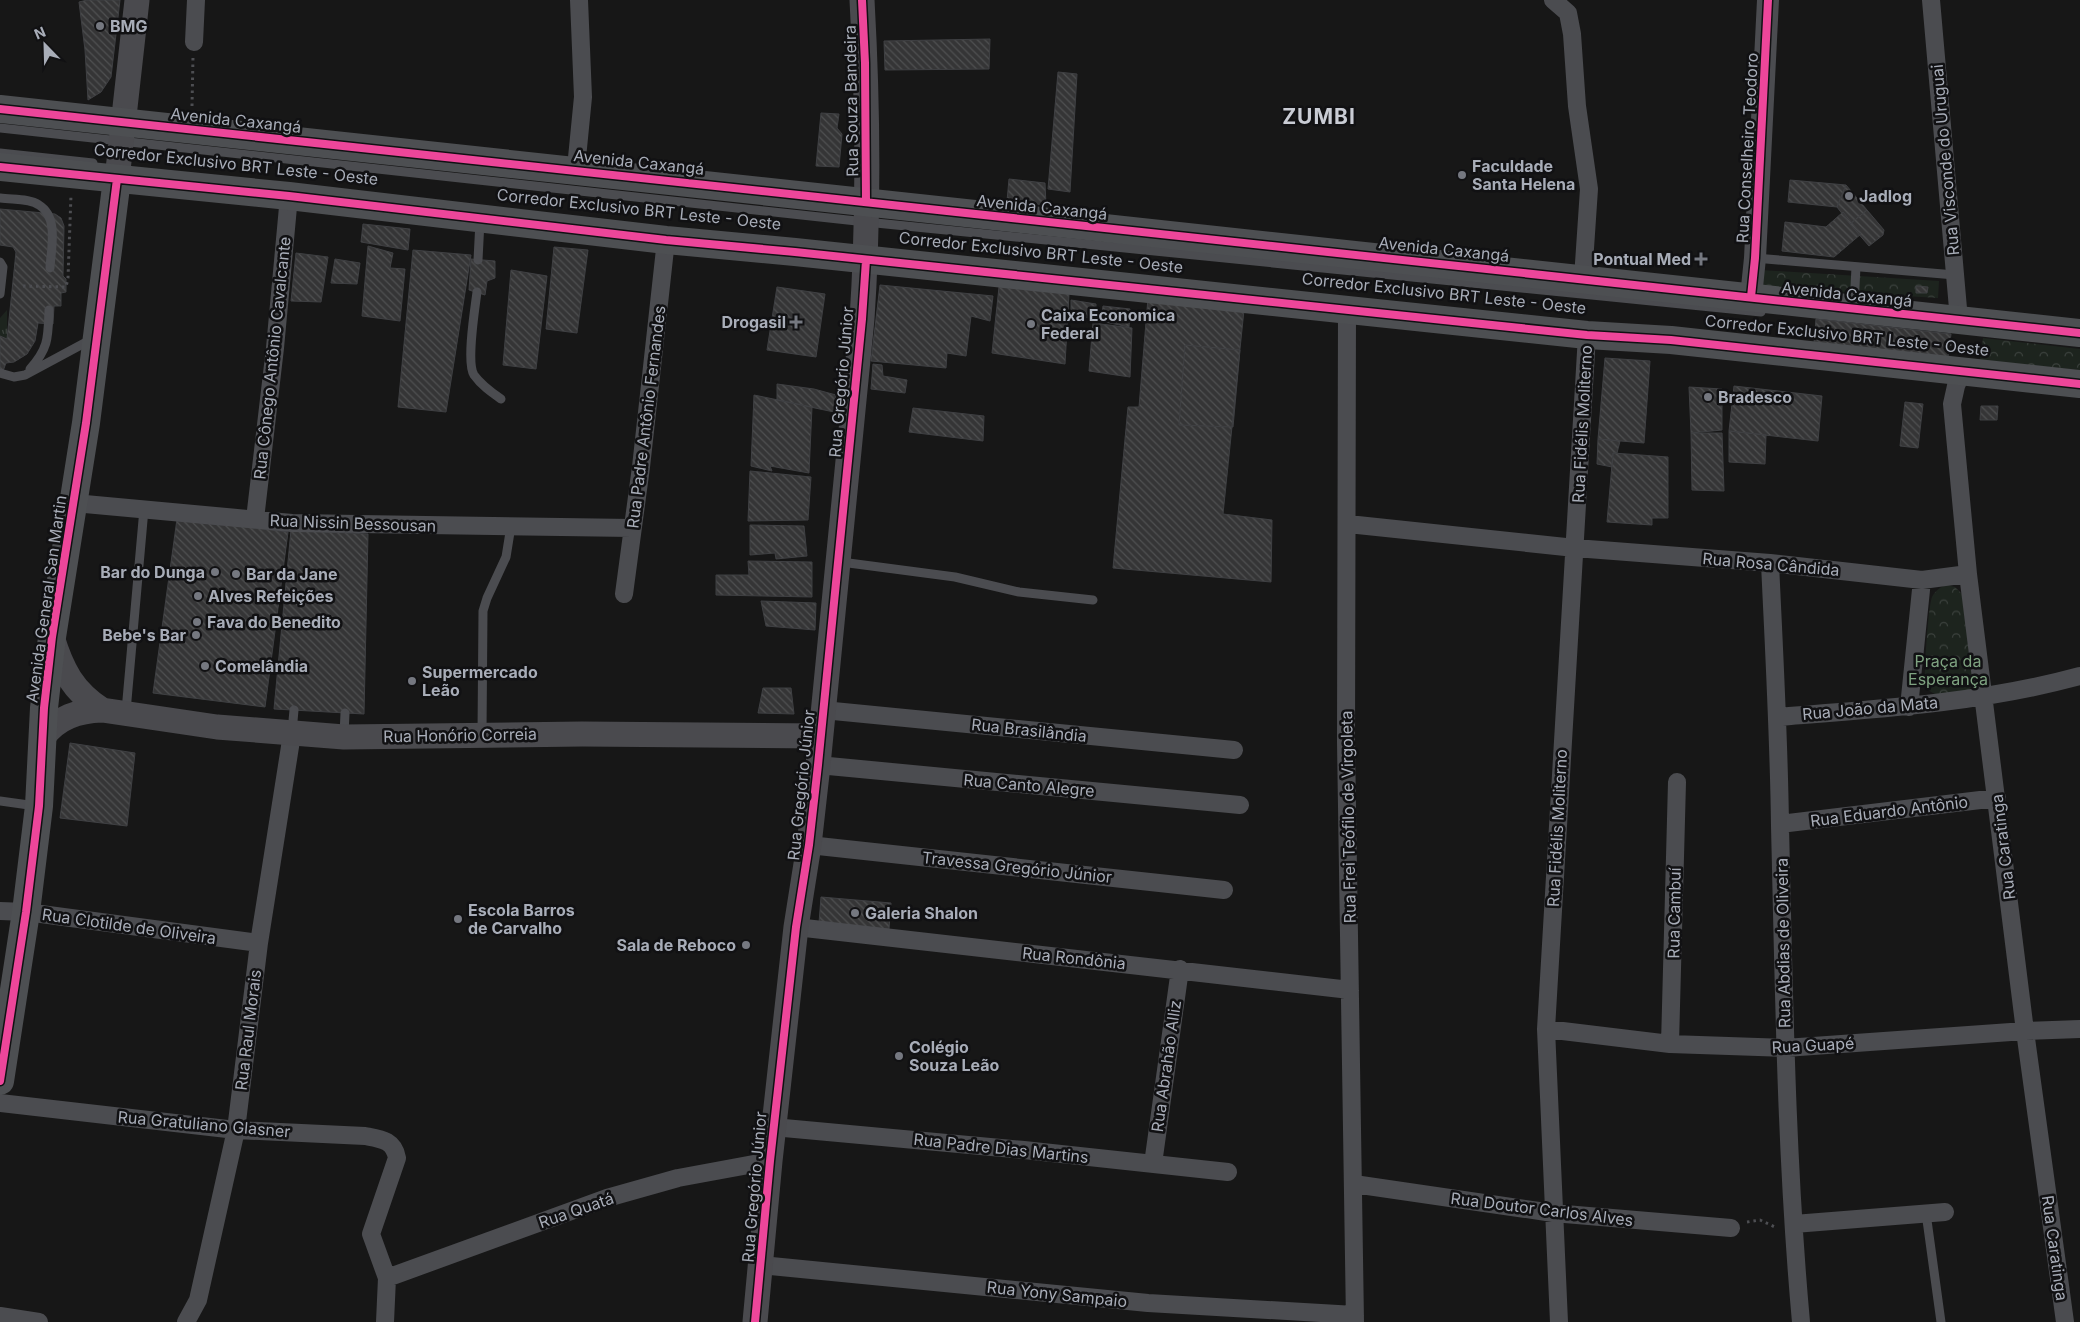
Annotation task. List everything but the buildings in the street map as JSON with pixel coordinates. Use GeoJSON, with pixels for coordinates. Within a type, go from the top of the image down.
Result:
{"type":"FeatureCollection","features":[{"type":"Feature","properties":{"kind":"main road"},"geometry":{"type":"LineString","coordinates":[[115,168],[123,131],[137,0]]}},
{"type":"Feature","properties":{"kind":"main road","name":"Rua Souza Bandeira"},"geometry":{"type":"LineString","coordinates":[[862,0],[866,64],[865,252]]}},
{"type":"Feature","properties":{"kind":"main road","name":"Avenida Caxangá"},"geometry":{"type":"LineString","coordinates":[[0,109],[123,131],[191,129],[576,168],[866,212],[1583,278],[1853,308],[1954,332],[2080,333]]}},
{"type":"Feature","properties":{"kind":"main road"},"geometry":{"type":"LineString","coordinates":[[0,167],[115,168],[289,196],[666,240],[865,252],[1347,311],[1587,335],[1671,340],[1962,372],[2070,378]]}},
{"type":"Feature","properties":{"kind":"main road","name":"Avenida General San Martin"},"geometry":{"type":"LineString","coordinates":[[0,1082],[13,911],[39,806],[44,708],[52,637],[74,503],[97,337],[115,168]]}},
{"type":"Feature","properties":{"kind":"main road","name":"Rua Gregório Júnior"},"geometry":{"type":"LineString","coordinates":[[755,1322],[770,1161],[796,927],[809,845],[818,765],[865,252]]}},
{"type":"Feature","properties":{"kind":"main road"},"geometry":{"type":"LineString","coordinates":[[52,637],[64,671],[88,701],[114,712]]}},
{"type":"Feature","properties":{"kind":"main road","name":"Rua Honório Correia"},"geometry":{"type":"LineString","coordinates":[[43,737],[51,727],[62,719],[76,714],[114,712],[217,727],[293,722],[482,735],[820,736]]}},
{"type":"Feature","properties":{"kind":"street"},"geometry":{"type":"LineString","coordinates":[[194,42],[196,0]]}},
{"type":"Feature","properties":{"kind":"street"},"geometry":{"type":"LineString","coordinates":[[576,168],[583,97],[579,0]]}},
{"type":"Feature","properties":{"kind":"street"},"geometry":{"type":"LineString","coordinates":[[1553,0],[1568,13],[1572,34],[1579,130],[1589,190],[1583,278]]}},
{"type":"Feature","properties":{"kind":"street","name":"Rua Conselheiro Teodoro"},"geometry":{"type":"LineString","coordinates":[[1751,297],[1755,258],[1768,0]]}},
{"type":"Feature","properties":{"kind":"street","name":"Rua Visconde do Uruguai"},"geometry":{"type":"LineString","coordinates":[[1931,0],[1955,275],[1954,332]]}},
{"type":"Feature","properties":{"kind":"street","name":"Rua Cônego Antônio Cavalcante"},"geometry":{"type":"LineString","coordinates":[[255,519],[289,196]]}},
{"type":"Feature","properties":{"kind":"street","name":"Rua Padre Antônio Fernandes"},"geometry":{"type":"LineString","coordinates":[[624,594],[643,448],[666,240]]}},
{"type":"Feature","properties":{"kind":"street","name":"Rua Frei Teófilo de Virgoleta"},"geometry":{"type":"LineString","coordinates":[[1347,311],[1346,742],[1355,1318]]}},
{"type":"Feature","properties":{"kind":"street","name":"Rua Fidélis Moliterno"},"geometry":{"type":"LineString","coordinates":[[1559,1322],[1546,1029],[1587,335]]}},
{"type":"Feature","properties":{"kind":"street","name":"Rua Caratinga"},"geometry":{"type":"LineString","coordinates":[[1962,372],[1956,386],[1952,404],[1968,574],[2025,1031],[2065,1322]]}},
{"type":"Feature","properties":{"kind":"street","name":"Rua Nissin Bessousan"},"geometry":{"type":"LineString","coordinates":[[74,503],[345,529],[511,526],[632,528]]}},
{"type":"Feature","properties":{"kind":"street","name":"Rua Rosa Cândida"},"geometry":{"type":"LineString","coordinates":[[1348,524],[1575,548],[1770,563],[1922,580],[1968,574]]}},
{"type":"Feature","properties":{"kind":"street","name":"Rua Abdias de Oliveira"},"geometry":{"type":"LineString","coordinates":[[1770,563],[1777,717],[1785,1048],[1793,1229],[1801,1322]]}},
{"type":"Feature","properties":{"kind":"street"},"geometry":{"type":"LineString","coordinates":[[1908,707],[1922,580]]}},
{"type":"Feature","properties":{"kind":"street","name":"Rua João da Mata"},"geometry":{"type":"LineString","coordinates":[[1777,717],[1908,707],[2045,685],[2080,676]]}},
{"type":"Feature","properties":{"kind":"street","name":"Rua Brasilândia"},"geometry":{"type":"LineString","coordinates":[[823,710],[1234,750]]}},
{"type":"Feature","properties":{"kind":"street","name":"Rua Raul Morais"},"geometry":{"type":"LineString","coordinates":[[186,1322],[198,1300],[236,1130],[259,943],[293,722]]}},
{"type":"Feature","properties":{"kind":"street","name":"Rua Canto Alegre"},"geometry":{"type":"LineString","coordinates":[[818,765],[1240,805]]}},
{"type":"Feature","properties":{"kind":"street","name":"Rua Cambuí"},"geometry":{"type":"LineString","coordinates":[[1670,1044],[1677,782]]}},
{"type":"Feature","properties":{"kind":"street","name":"Rua Eduardo Antônio"},"geometry":{"type":"LineString","coordinates":[[1780,824],[1997,798]]}},
{"type":"Feature","properties":{"kind":"street","name":"Travessa Gregório Júnior"},"geometry":{"type":"LineString","coordinates":[[809,845],[1224,890]]}},
{"type":"Feature","properties":{"kind":"street","name":"Rua Clotilde de Oliveira"},"geometry":{"type":"LineString","coordinates":[[13,911],[259,943]]}},
{"type":"Feature","properties":{"kind":"street","name":"Rua Rondônia"},"geometry":{"type":"LineString","coordinates":[[796,927],[1180,969],[1350,990]]}},
{"type":"Feature","properties":{"kind":"street","name":"Rua Abrahão Alliz"},"geometry":{"type":"LineString","coordinates":[[1153,1164],[1180,969]]}},
{"type":"Feature","properties":{"kind":"street","name":"Rua Guapé"},"geometry":{"type":"LineString","coordinates":[[1546,1029],[1670,1044],[1785,1048],[2025,1031],[2080,1029]]}},
{"type":"Feature","properties":{"kind":"street","name":"Rua Gratuliano Glasner"},"geometry":{"type":"LineString","coordinates":[[0,1103],[236,1130],[365,1136],[382,1139],[391,1143],[397,1158],[371,1234],[387,1278]]}},
{"type":"Feature","properties":{"kind":"street","name":"Rua Padre Dias Martins"},"geometry":{"type":"LineString","coordinates":[[774,1127],[1228,1172]]}},
{"type":"Feature","properties":{"kind":"street","name":"Rua Quatá"},"geometry":{"type":"LineString","coordinates":[[387,1278],[607,1198],[678,1178],[770,1161]]}},
{"type":"Feature","properties":{"kind":"street","name":"Rua Doutor Carlos Alves"},"geometry":{"type":"LineString","coordinates":[[1354,1184],[1553,1212],[1731,1228]]}},
{"type":"Feature","properties":{"kind":"street"},"geometry":{"type":"LineString","coordinates":[[1793,1229],[1945,1212]]}},
{"type":"Feature","properties":{"kind":"street","name":"Rua Yony Sampaio"},"geometry":{"type":"LineString","coordinates":[[761,1265],[1148,1303],[1355,1318]]}},
{"type":"Feature","properties":{"kind":"street"},"geometry":{"type":"LineString","coordinates":[[385,1322],[387,1278]]}},
{"type":"Feature","properties":{"kind":"street"},"geometry":{"type":"LineString","coordinates":[[0,1316],[39,1322]]}},
{"type":"Feature","properties":{"kind":"lane","name":"Corredor Exclusivo BRT Leste - Oeste"},"geometry":{"type":"LineString","coordinates":[[0,128],[123,131],[478,179],[866,212],[1775,314]]}},
{"type":"Feature","properties":{"kind":"lane"},"geometry":{"type":"LineString","coordinates":[[379,149],[478,179]]}},
{"type":"Feature","properties":{"kind":"lane","name":"Corredor Exclusivo BRT Leste - Oeste"},"geometry":{"type":"LineString","coordinates":[[0,153],[115,168]]}},
{"type":"Feature","properties":{"kind":"lane"},"geometry":{"type":"LineString","coordinates":[[0,198],[31,202],[40,205],[48,213],[52,225],[50,268]]}},
{"type":"Feature","properties":{"kind":"lane"},"geometry":{"type":"LineString","coordinates":[[478,260],[480,218]]}},
{"type":"Feature","properties":{"kind":"lane"},"geometry":{"type":"LineString","coordinates":[[1755,258],[1955,275]]}},
{"type":"Feature","properties":{"kind":"lane"},"geometry":{"type":"LineString","coordinates":[[0,262],[3,267],[0,294]]}},
{"type":"Feature","properties":{"kind":"lane"},"geometry":{"type":"LineString","coordinates":[[1853,308],[1856,267]]}},
{"type":"Feature","properties":{"kind":"lane"},"geometry":{"type":"LineString","coordinates":[[477,292],[471,345],[473,373],[485,387],[501,399]]}},
{"type":"Feature","properties":{"kind":"lane"},"geometry":{"type":"LineString","coordinates":[[25,375],[44,352],[48,340],[49,310]]}},
{"type":"Feature","properties":{"kind":"lane","name":"Corredor Exclusivo BRT Leste - Oeste"},"geometry":{"type":"LineString","coordinates":[[1633,328],[2070,378]]}},
{"type":"Feature","properties":{"kind":"lane"},"geometry":{"type":"LineString","coordinates":[[0,373],[14,377],[25,375],[97,337]]}},
{"type":"Feature","properties":{"kind":"lane"},"geometry":{"type":"LineString","coordinates":[[114,712],[144,510]]}},
{"type":"Feature","properties":{"kind":"lane"},"geometry":{"type":"LineString","coordinates":[[482,735],[483,611],[506,556],[511,526]]}},
{"type":"Feature","properties":{"kind":"lane"},"geometry":{"type":"LineString","coordinates":[[838,561],[955,577],[1020,592],[1093,600]]}},
{"type":"Feature","properties":{"kind":"lane"},"geometry":{"type":"LineString","coordinates":[[0,801],[39,806]]}},
{"type":"Feature","properties":{"kind":"lane"},"geometry":{"type":"LineString","coordinates":[[1926,1213],[1941,1322]]}},
{"type":"Feature","properties":{"kind":"path"},"geometry":{"type":"LineString","coordinates":[[191,129],[194,42]]}},
{"type":"Feature","properties":{"kind":"path"},"geometry":{"type":"LineString","coordinates":[[1954,332],[1974,348]]}},
{"type":"Feature","properties":{"kind":"path"},"geometry":{"type":"LineString","coordinates":[[1731,1228],[1737,1223],[1760,1220],[1793,1229]]}},
{"type":"Feature","properties":{"kind":"green space"},"geometry":{"type":"Polygon","coordinates":[[[1760,270],[1939,281],[1938,298],[1759,287],[1760,270]]]}},
{"type":"Feature","properties":{"kind":"green space"},"geometry":{"type":"Polygon","coordinates":[[[7,310],[7,339],[0,336],[0,318],[7,310]]]}},
{"type":"Feature","properties":{"kind":"green space"},"geometry":{"type":"Polygon","coordinates":[[[1983,338],[2080,349],[2080,370],[1980,360],[1983,338]]]}},
{"type":"Feature","properties":{"kind":"green space","name":"Praça da Esperança"},"geometry":{"type":"Polygon","coordinates":[[[1947,585],[1955,587],[1962,594],[1973,684],[1968,691],[1939,695],[1929,691],[1925,686],[1927,640],[1932,597],[1938,589],[1947,585]]]}},
{"type":"Feature","properties":{"kind":"cycle path"},"geometry":{"type":"LineString","coordinates":[[862,0],[865,63],[866,202]]}},
{"type":"Feature","properties":{"kind":"cycle path"},"geometry":{"type":"LineString","coordinates":[[1751,297],[1755,258],[1768,0]]}},
{"type":"Feature","properties":{"kind":"cycle path"},"geometry":{"type":"LineString","coordinates":[[0,109],[780,191],[2080,333]]}},
{"type":"Feature","properties":{"kind":"cycle path"},"geometry":{"type":"LineString","coordinates":[[0,167],[289,196],[666,240],[1587,335],[1671,340],[2080,384]]}},
{"type":"Feature","properties":{"kind":"cycle path"},"geometry":{"type":"LineString","coordinates":[[0,1081],[26,912],[39,806],[44,708],[52,637],[86,423],[117,179]]}},
{"type":"Feature","properties":{"kind":"cycle path"},"geometry":{"type":"LineString","coordinates":[[755,1322],[770,1161],[796,927],[809,845],[818,765],[862,319],[866,260]]}},
{"type":"Feature","properties":{"kind":"place","name":"BMG"},"geometry":{"type":"Point","coordinates":[100,26]}},
{"type":"Feature","properties":{"kind":"place","name":"Faculdade Santa Helena"},"geometry":{"type":"Point","coordinates":[1462,175]}},
{"type":"Feature","properties":{"kind":"place","name":"Jadlog"},"geometry":{"type":"Point","coordinates":[1849,196]}},
{"type":"Feature","properties":{"kind":"place","name":"Pontual Med"},"geometry":{"type":"Point","coordinates":[1701,259]}},
{"type":"Feature","properties":{"kind":"place","name":"Drogasil"},"geometry":{"type":"Point","coordinates":[796,322]}},
{"type":"Feature","properties":{"kind":"place","name":"Caixa Economica Federal"},"geometry":{"type":"Point","coordinates":[1031,324]}},
{"type":"Feature","properties":{"kind":"place","name":"Bradesco"},"geometry":{"type":"Point","coordinates":[1708,397]}},
{"type":"Feature","properties":{"kind":"place","name":"Bar do Dunga"},"geometry":{"type":"Point","coordinates":[215,572]}},
{"type":"Feature","properties":{"kind":"place","name":"Bar da Jane"},"geometry":{"type":"Point","coordinates":[236,574]}},
{"type":"Feature","properties":{"kind":"place","name":"Alves Refeições"},"geometry":{"type":"Point","coordinates":[198,596]}},
{"type":"Feature","properties":{"kind":"place","name":"Fava do Benedito"},"geometry":{"type":"Point","coordinates":[197,622]}},
{"type":"Feature","properties":{"kind":"place","name":"Bebe's Bar"},"geometry":{"type":"Point","coordinates":[196,635]}},
{"type":"Feature","properties":{"kind":"place","name":"Comelândia"},"geometry":{"type":"Point","coordinates":[205,666]}},
{"type":"Feature","properties":{"kind":"place","name":"Supermercado Leão"},"geometry":{"type":"Point","coordinates":[412,681]}},
{"type":"Feature","properties":{"kind":"place","name":"Galeria Shalon"},"geometry":{"type":"Point","coordinates":[855,913]}},
{"type":"Feature","properties":{"kind":"place","name":"Escola Barros de Carvalho"},"geometry":{"type":"Point","coordinates":[458,919]}},
{"type":"Feature","properties":{"kind":"place","name":"Sala de Reboco"},"geometry":{"type":"Point","coordinates":[746,945]}},
{"type":"Feature","properties":{"kind":"place","name":"Colégio Souza Leão"},"geometry":{"type":"Point","coordinates":[899,1056]}},
{"type":"Feature","properties":{"kind":"district","name":"ZUMBI"},"geometry":{"type":"Point","coordinates":[1319,117]}}]}
